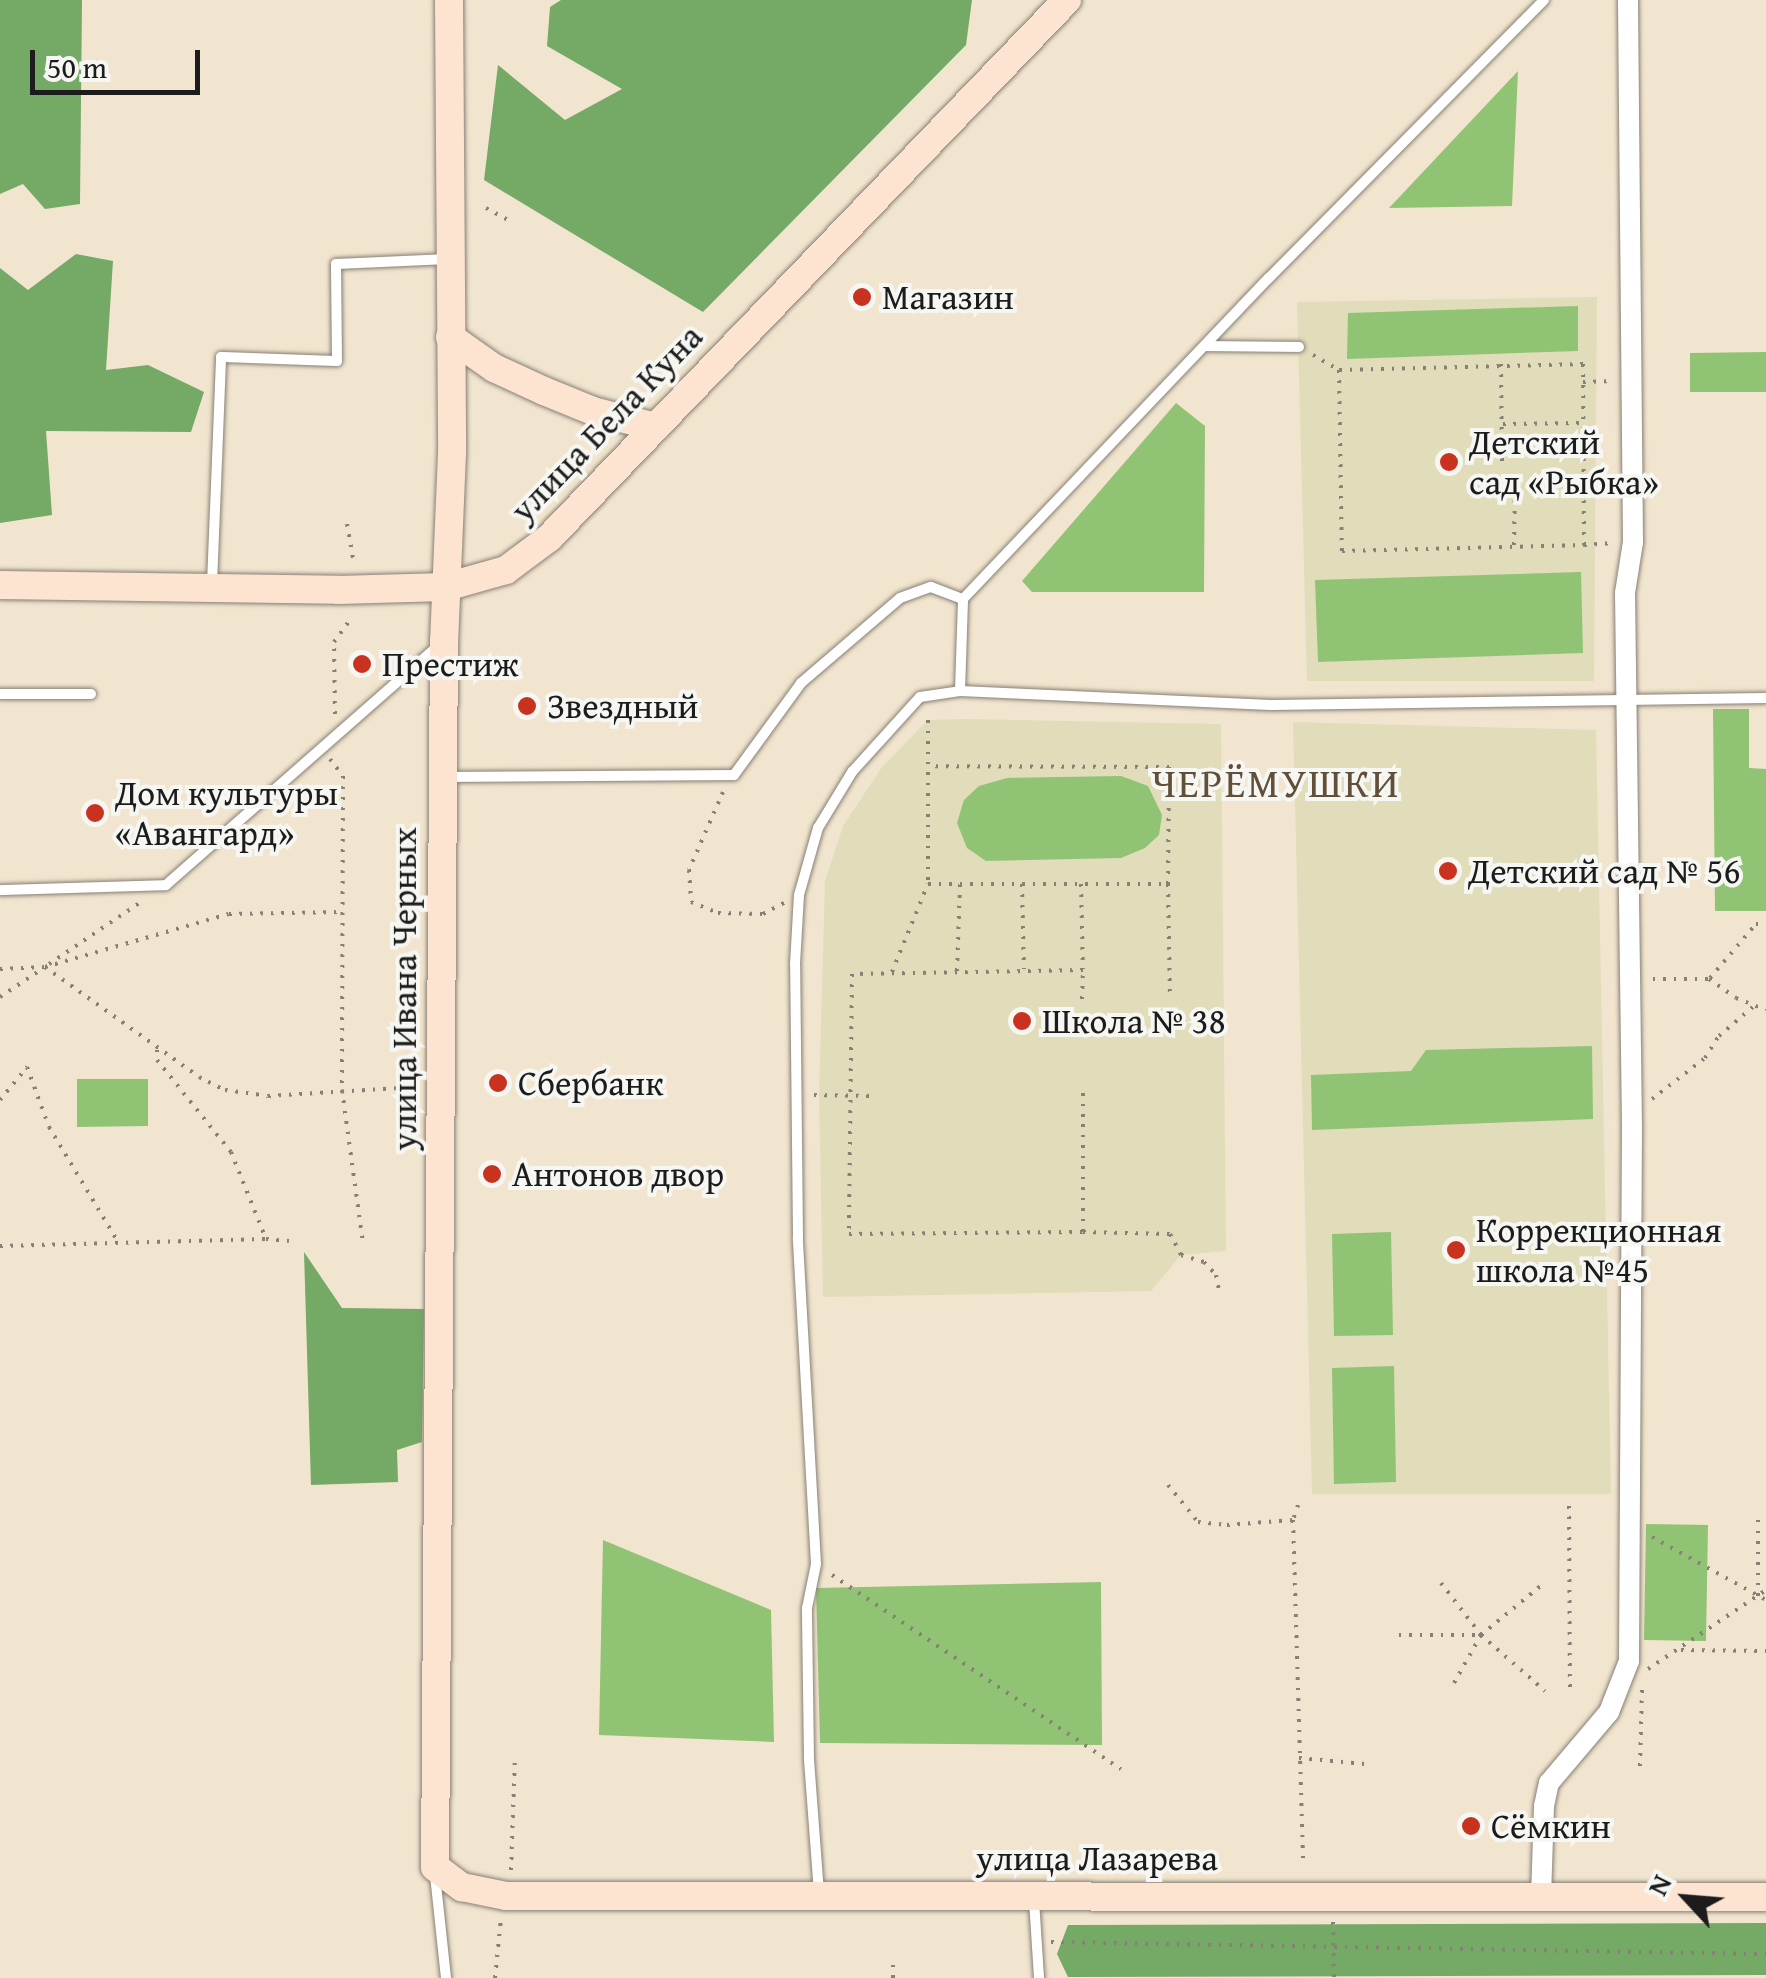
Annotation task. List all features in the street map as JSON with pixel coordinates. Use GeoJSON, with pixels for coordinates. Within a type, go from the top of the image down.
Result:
{"type":"FeatureCollection","features":[{"type":"Feature","properties":{"kind":"street","name":"улица Ивана Черных"},"geometry":{"type":"LineString","coordinates":[[434,1867],[450,337],[449,0]]}},
{"type":"Feature","properties":{"kind":"street","name":"улица Бела Куна"},"geometry":{"type":"LineString","coordinates":[[0,585],[446,587],[492,575],[528,556],[1067,0]]}},
{"type":"Feature","properties":{"kind":"street"},"geometry":{"type":"LineString","coordinates":[[1540,1897],[1544,1806],[1550,1784],[1608,1712],[1629,1661],[1632,1127],[1625,593],[1632,542],[1628,0]]}},
{"type":"Feature","properties":{"kind":"street"},"geometry":{"type":"LineString","coordinates":[[450,337],[494,368],[528,383],[593,411],[656,427]]}},
{"type":"Feature","properties":{"kind":"street","name":"улица Лазарева"},"geometry":{"type":"LineString","coordinates":[[434,1867],[462,1887],[506,1896],[819,1893],[1766,1897]]}},
{"type":"Feature","properties":{"kind":"lane"},"geometry":{"type":"LineString","coordinates":[[960,692],[963,599],[1204,346],[1544,0]]}},
{"type":"Feature","properties":{"kind":"lane"},"geometry":{"type":"LineString","coordinates":[[212,587],[220,357],[337,361],[336,264],[450,259]]}},
{"type":"Feature","properties":{"kind":"lane"},"geometry":{"type":"LineString","coordinates":[[1204,346],[1299,347]]}},
{"type":"Feature","properties":{"kind":"lane"},"geometry":{"type":"LineString","coordinates":[[443,776],[734,775],[801,683],[900,598],[931,587],[963,599]]}},
{"type":"Feature","properties":{"kind":"lane"},"geometry":{"type":"LineString","coordinates":[[0,890],[166,885],[238,825],[335,732],[444,641]]}},
{"type":"Feature","properties":{"kind":"lane"},"geometry":{"type":"LineString","coordinates":[[819,1893],[808,1740],[807,1608],[816,1564],[798,1237],[799,1094],[794,1044],[799,895],[818,828],[852,772],[920,697],[960,692],[1271,705],[1766,698]]}},
{"type":"Feature","properties":{"kind":"lane"},"geometry":{"type":"LineString","coordinates":[[0,694],[92,694]]}},
{"type":"Feature","properties":{"kind":"lane","name":"улица Ивана Черных"},"geometry":{"type":"LineString","coordinates":[[434,1867],[446,1978]]}},
{"type":"Feature","properties":{"kind":"lane"},"geometry":{"type":"LineString","coordinates":[[1034,1894],[1039,1978]]}},
{"type":"Feature","properties":{"kind":"path"},"geometry":{"type":"LineString","coordinates":[[486,208],[508,220]]}},
{"type":"Feature","properties":{"kind":"path"},"geometry":{"type":"LineString","coordinates":[[1299,347],[1339,370],[1584,364],[1584,545]]}},
{"type":"Feature","properties":{"kind":"path"},"geometry":{"type":"LineString","coordinates":[[1501,364],[1502,467]]}},
{"type":"Feature","properties":{"kind":"path"},"geometry":{"type":"LineString","coordinates":[[1339,370],[1342,551],[1632,542]]}},
{"type":"Feature","properties":{"kind":"path"},"geometry":{"type":"LineString","coordinates":[[1583,382],[1631,381]]}},
{"type":"Feature","properties":{"kind":"path"},"geometry":{"type":"LineString","coordinates":[[1502,424],[1583,423]]}},
{"type":"Feature","properties":{"kind":"path"},"geometry":{"type":"LineString","coordinates":[[1514,489],[1514,545]]}},
{"type":"Feature","properties":{"kind":"path"},"geometry":{"type":"LineString","coordinates":[[347,524],[354,565]]}},
{"type":"Feature","properties":{"kind":"path"},"geometry":{"type":"LineString","coordinates":[[335,732],[334,642],[350,619]]}},
{"type":"Feature","properties":{"kind":"path"},"geometry":{"type":"LineString","coordinates":[[892,972],[928,884],[928,720]]}},
{"type":"Feature","properties":{"kind":"path"},"geometry":{"type":"LineString","coordinates":[[320,746],[344,776],[342,1090],[363,1243]]}},
{"type":"Feature","properties":{"kind":"path"},"geometry":{"type":"LineString","coordinates":[[928,766],[1168,767],[1170,998]]}},
{"type":"Feature","properties":{"kind":"path"},"geometry":{"type":"LineString","coordinates":[[734,775],[715,803],[697,846],[689,870],[690,902],[718,913],[763,914],[799,895]]}},
{"type":"Feature","properties":{"kind":"path"},"geometry":{"type":"LineString","coordinates":[[928,884],[1168,884]]}},
{"type":"Feature","properties":{"kind":"path"},"geometry":{"type":"LineString","coordinates":[[957,972],[960,884]]}},
{"type":"Feature","properties":{"kind":"path"},"geometry":{"type":"LineString","coordinates":[[1022,884],[1024,971]]}},
{"type":"Feature","properties":{"kind":"path"},"geometry":{"type":"LineString","coordinates":[[1081,884],[1082,998]]}},
{"type":"Feature","properties":{"kind":"path"},"geometry":{"type":"LineString","coordinates":[[0,997],[166,885]]}},
{"type":"Feature","properties":{"kind":"path"},"geometry":{"type":"LineString","coordinates":[[0,969],[45,967],[230,914],[342,912]]}},
{"type":"Feature","properties":{"kind":"path"},"geometry":{"type":"LineString","coordinates":[[1709,979],[1756,924],[1766,924]]}},
{"type":"Feature","properties":{"kind":"path"},"geometry":{"type":"LineString","coordinates":[[45,967],[157,1048],[225,1090],[268,1096],[441,1086]]}},
{"type":"Feature","properties":{"kind":"path"},"geometry":{"type":"LineString","coordinates":[[1083,970],[852,974],[849,1234],[1170,1234],[1181,1254],[1204,1262],[1216,1275],[1219,1292]]}},
{"type":"Feature","properties":{"kind":"path"},"geometry":{"type":"LineString","coordinates":[[1628,978],[1709,979],[1766,1010]]}},
{"type":"Feature","properties":{"kind":"path"},"geometry":{"type":"LineString","coordinates":[[1632,1127],[1658,1091],[1705,1058],[1719,1036],[1756,1006]]}},
{"type":"Feature","properties":{"kind":"path"},"geometry":{"type":"LineString","coordinates":[[157,1048],[157,1060],[231,1152],[266,1239]]}},
{"type":"Feature","properties":{"kind":"path"},"geometry":{"type":"LineString","coordinates":[[0,1100],[27,1067],[49,1127],[118,1242]]}},
{"type":"Feature","properties":{"kind":"path"},"geometry":{"type":"LineString","coordinates":[[1083,1087],[1083,1232]]}},
{"type":"Feature","properties":{"kind":"path"},"geometry":{"type":"LineString","coordinates":[[799,1094],[872,1096]]}},
{"type":"Feature","properties":{"kind":"path"},"geometry":{"type":"LineString","coordinates":[[0,1246],[289,1241]]}},
{"type":"Feature","properties":{"kind":"path"},"geometry":{"type":"LineString","coordinates":[[1168,1484],[1198,1522],[1227,1525],[1292,1520]]}},
{"type":"Feature","properties":{"kind":"path"},"geometry":{"type":"LineString","coordinates":[[1298,1505],[1292,1520],[1303,1864]]}},
{"type":"Feature","properties":{"kind":"path"},"geometry":{"type":"LineString","coordinates":[[1569,1506],[1570,1691]]}},
{"type":"Feature","properties":{"kind":"path"},"geometry":{"type":"LineString","coordinates":[[1758,1512],[1758,1596]]}},
{"type":"Feature","properties":{"kind":"path"},"geometry":{"type":"LineString","coordinates":[[1631,1524],[1766,1600]]}},
{"type":"Feature","properties":{"kind":"path"},"geometry":{"type":"LineString","coordinates":[[816,1564],[1121,1769]]}},
{"type":"Feature","properties":{"kind":"path"},"geometry":{"type":"LineString","coordinates":[[1454,1683],[1481,1635],[1544,1583]]}},
{"type":"Feature","properties":{"kind":"path"},"geometry":{"type":"LineString","coordinates":[[1441,1584],[1481,1635],[1544,1691]]}},
{"type":"Feature","properties":{"kind":"path"},"geometry":{"type":"LineString","coordinates":[[1640,1766],[1642,1673],[1766,1590]]}},
{"type":"Feature","properties":{"kind":"path"},"geometry":{"type":"LineString","coordinates":[[1398,1635],[1481,1635]]}},
{"type":"Feature","properties":{"kind":"path"},"geometry":{"type":"LineString","coordinates":[[1677,1650],[1766,1651]]}},
{"type":"Feature","properties":{"kind":"path"},"geometry":{"type":"LineString","coordinates":[[494,1978],[515,1852],[516,1757]]}},
{"type":"Feature","properties":{"kind":"path"},"geometry":{"type":"LineString","coordinates":[[1299,1758],[1366,1764]]}},
{"type":"Feature","properties":{"kind":"path"},"geometry":{"type":"LineString","coordinates":[[1334,1898],[1334,1978]]}},
{"type":"Feature","properties":{"kind":"path"},"geometry":{"type":"LineString","coordinates":[[1037,1942],[1766,1954]]}},
{"type":"Feature","properties":{"kind":"path"},"geometry":{"type":"LineString","coordinates":[[893,1958],[893,1978]]}},
{"type":"Feature","properties":{"kind":"shaded area","name":"Детский сад «Рыбка»"},"geometry":{"type":"Polygon","coordinates":[[[1597,297],[1594,681],[1307,681],[1297,302],[1597,297]]]}},
{"type":"Feature","properties":{"kind":"shaded area","name":"Школа № 38"},"geometry":{"type":"Polygon","coordinates":[[[928,720],[1221,724],[1226,1251],[1181,1255],[1151,1291],[823,1297],[819,1095],[825,881],[843,826],[882,767],[928,720]]]}},
{"type":"Feature","properties":{"kind":"shaded area"},"geometry":{"type":"Polygon","coordinates":[[[1293,722],[1596,730],[1611,1494],[1312,1494],[1293,722]]]}},
{"type":"Feature","properties":{"kind":"green space"},"geometry":{"type":"Polygon","coordinates":[[[0,0],[82,0],[80,204],[45,209],[23,184],[0,194],[0,0]]]}},
{"type":"Feature","properties":{"kind":"green space"},"geometry":{"type":"Polygon","coordinates":[[[561,0],[972,0],[966,45],[703,312],[484,180],[498,65],[565,120],[622,89],[547,46],[550,7],[561,0]]]}},
{"type":"Feature","properties":{"kind":"green space"},"geometry":{"type":"Polygon","coordinates":[[[1518,71],[1512,206],[1389,208],[1518,71]]]}},
{"type":"Feature","properties":{"kind":"green space"},"geometry":{"type":"Polygon","coordinates":[[[76,254],[113,261],[106,370],[148,365],[204,392],[191,432],[46,431],[52,515],[0,523],[0,268],[28,290],[76,254]]]}},
{"type":"Feature","properties":{"kind":"green space"},"geometry":{"type":"Polygon","coordinates":[[[1578,306],[1578,351],[1347,359],[1348,313],[1578,306]]]}},
{"type":"Feature","properties":{"kind":"green space"},"geometry":{"type":"Polygon","coordinates":[[[1766,352],[1766,392],[1690,392],[1690,353],[1766,352]]]}},
{"type":"Feature","properties":{"kind":"green space"},"geometry":{"type":"Polygon","coordinates":[[[1176,403],[1205,426],[1204,592],[1032,592],[1022,581],[1176,403]]]}},
{"type":"Feature","properties":{"kind":"green space"},"geometry":{"type":"Polygon","coordinates":[[[1581,572],[1583,653],[1318,662],[1315,580],[1581,572]]]}},
{"type":"Feature","properties":{"kind":"green space"},"geometry":{"type":"Polygon","coordinates":[[[1713,709],[1749,709],[1749,768],[1766,769],[1766,911],[1715,911],[1713,709]]]}},
{"type":"Feature","properties":{"kind":"green space"},"geometry":{"type":"Polygon","coordinates":[[[1121,776],[1148,786],[1162,815],[1159,835],[1145,848],[1121,858],[986,861],[967,848],[957,823],[964,800],[979,786],[1007,778],[1121,776]]]}},
{"type":"Feature","properties":{"kind":"green space"},"geometry":{"type":"Polygon","coordinates":[[[1592,1046],[1593,1119],[1312,1130],[1311,1075],[1411,1071],[1426,1050],[1592,1046]]]}},
{"type":"Feature","properties":{"kind":"green space"},"geometry":{"type":"Polygon","coordinates":[[[77,1079],[148,1079],[148,1126],[77,1127],[77,1079]]]}},
{"type":"Feature","properties":{"kind":"green space"},"geometry":{"type":"Polygon","coordinates":[[[1391,1232],[1393,1335],[1334,1336],[1332,1234],[1391,1232]]]}},
{"type":"Feature","properties":{"kind":"green space"},"geometry":{"type":"Polygon","coordinates":[[[304,1252],[342,1308],[424,1309],[422,1442],[397,1450],[398,1482],[311,1485],[304,1252]]]}},
{"type":"Feature","properties":{"kind":"green space"},"geometry":{"type":"Polygon","coordinates":[[[1394,1366],[1396,1482],[1334,1484],[1332,1368],[1394,1366]]]}},
{"type":"Feature","properties":{"kind":"green space"},"geometry":{"type":"Polygon","coordinates":[[[1646,1524],[1708,1525],[1706,1641],[1644,1640],[1646,1524]]]}},
{"type":"Feature","properties":{"kind":"green space"},"geometry":{"type":"Polygon","coordinates":[[[603,1540],[771,1610],[774,1742],[599,1735],[603,1540]]]}},
{"type":"Feature","properties":{"kind":"green space"},"geometry":{"type":"Polygon","coordinates":[[[1101,1582],[1102,1745],[820,1743],[816,1588],[1101,1582]]]}},
{"type":"Feature","properties":{"kind":"green space"},"geometry":{"type":"Polygon","coordinates":[[[1766,1923],[1766,1975],[1068,1977],[1057,1954],[1068,1925],[1766,1923]]]}},
{"type":"Feature","properties":{"kind":"place","name":"Магазин"},"geometry":{"type":"Point","coordinates":[862,297]}},
{"type":"Feature","properties":{"kind":"place","name":"Детский сад «Рыбка»"},"geometry":{"type":"Point","coordinates":[1449,462]}},
{"type":"Feature","properties":{"kind":"place","name":"Престиж"},"geometry":{"type":"Point","coordinates":[362,664]}},
{"type":"Feature","properties":{"kind":"place","name":"Звездный"},"geometry":{"type":"Point","coordinates":[527,706]}},
{"type":"Feature","properties":{"kind":"place","name":"Дом культуры «Авангард»"},"geometry":{"type":"Point","coordinates":[95,813]}},
{"type":"Feature","properties":{"kind":"place","name":"Детский сад № 56"},"geometry":{"type":"Point","coordinates":[1448,871]}},
{"type":"Feature","properties":{"kind":"place","name":"Школа № 38"},"geometry":{"type":"Point","coordinates":[1022,1021]}},
{"type":"Feature","properties":{"kind":"place","name":"Сбербанк"},"geometry":{"type":"Point","coordinates":[498,1083]}},
{"type":"Feature","properties":{"kind":"place","name":"Антонов двор"},"geometry":{"type":"Point","coordinates":[492,1174]}},
{"type":"Feature","properties":{"kind":"place","name":"Коррекционная школа №45"},"geometry":{"type":"Point","coordinates":[1456,1250]}},
{"type":"Feature","properties":{"kind":"place","name":"Сёмкин"},"geometry":{"type":"Point","coordinates":[1471,1826]}},
{"type":"Feature","properties":{"kind":"district","name":"ЧЕРЁМУШКИ"},"geometry":{"type":"Point","coordinates":[1276,783]}}]}
